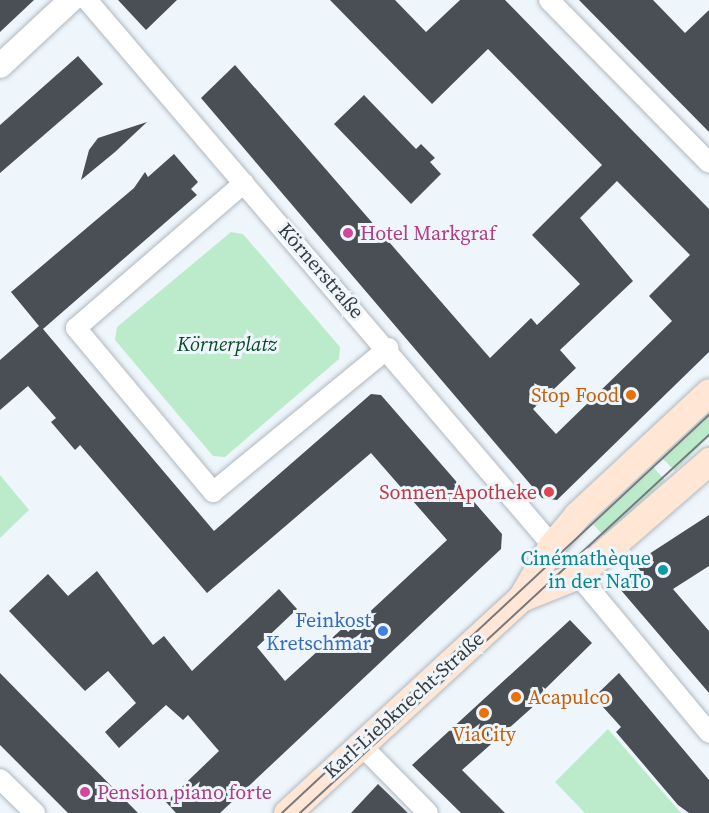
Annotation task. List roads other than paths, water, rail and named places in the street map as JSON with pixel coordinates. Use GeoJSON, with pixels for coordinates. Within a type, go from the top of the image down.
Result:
{"type":"FeatureCollection","features":[{"type":"Feature","properties":{"kind":"main road","name":"Karl-Liebknecht-Straße"},"geometry":{"type":"LineString","coordinates":[[287,813],[521,598],[552,545],[577,515],[709,392]]}},
{"type":"Feature","properties":{"kind":"main road","name":"Karl-Liebknecht-Straße"},"geometry":{"type":"LineString","coordinates":[[521,598],[581,578],[705,469]]}},
{"type":"Feature","properties":{"kind":"street"},"geometry":{"type":"LineString","coordinates":[[0,66],[71,0]]}},
{"type":"Feature","properties":{"kind":"street","name":"Körnerstraße"},"geometry":{"type":"LineString","coordinates":[[87,0],[388,348],[552,545]]}},
{"type":"Feature","properties":{"kind":"street"},"geometry":{"type":"LineString","coordinates":[[549,0],[709,163]]}},
{"type":"Feature","properties":{"kind":"street"},"geometry":{"type":"LineString","coordinates":[[244,183],[76,328],[213,492],[388,348]]}},
{"type":"Feature","properties":{"kind":"street"},"geometry":{"type":"LineString","coordinates":[[581,578],[709,733]]}},
{"type":"Feature","properties":{"kind":"street"},"geometry":{"type":"LineString","coordinates":[[361,745],[428,813]]}},
{"type":"Feature","properties":{"kind":"street"},"geometry":{"type":"LineString","coordinates":[[0,779],[35,813]]}},
{"type":"Feature","properties":{"kind":"tram line"},"geometry":{"type":"LineString","coordinates":[[282,813],[709,415]]}},
{"type":"Feature","properties":{"kind":"tram line"},"geometry":{"type":"LineString","coordinates":[[300,813],[709,435]]}},
{"type":"Feature","properties":{"kind":"place","name":"Hotel Markgraf"},"geometry":{"type":"Point","coordinates":[348,233]}},
{"type":"Feature","properties":{"kind":"place","name":"Stop Food"},"geometry":{"type":"Point","coordinates":[631,395]}},
{"type":"Feature","properties":{"kind":"place","name":"Sonnen-Apotheke"},"geometry":{"type":"Point","coordinates":[549,492]}},
{"type":"Feature","properties":{"kind":"place","name":"Cinémathèque in der NaTo"},"geometry":{"type":"Point","coordinates":[663,570]}},
{"type":"Feature","properties":{"kind":"place","name":"Feinkost Kretschmar"},"geometry":{"type":"Point","coordinates":[383,631]}},
{"type":"Feature","properties":{"kind":"place","name":"Acapulco"},"geometry":{"type":"Point","coordinates":[516,697]}},
{"type":"Feature","properties":{"kind":"place","name":"ViaCity"},"geometry":{"type":"Point","coordinates":[484,713]}},
{"type":"Feature","properties":{"kind":"place","name":"Pension piano forte"},"geometry":{"type":"Point","coordinates":[85,792]}},
{"type":"Feature","properties":{"kind":"park label","name":"Körnerplatz"},"geometry":{"type":"Point","coordinates":[227,344]}}]}
